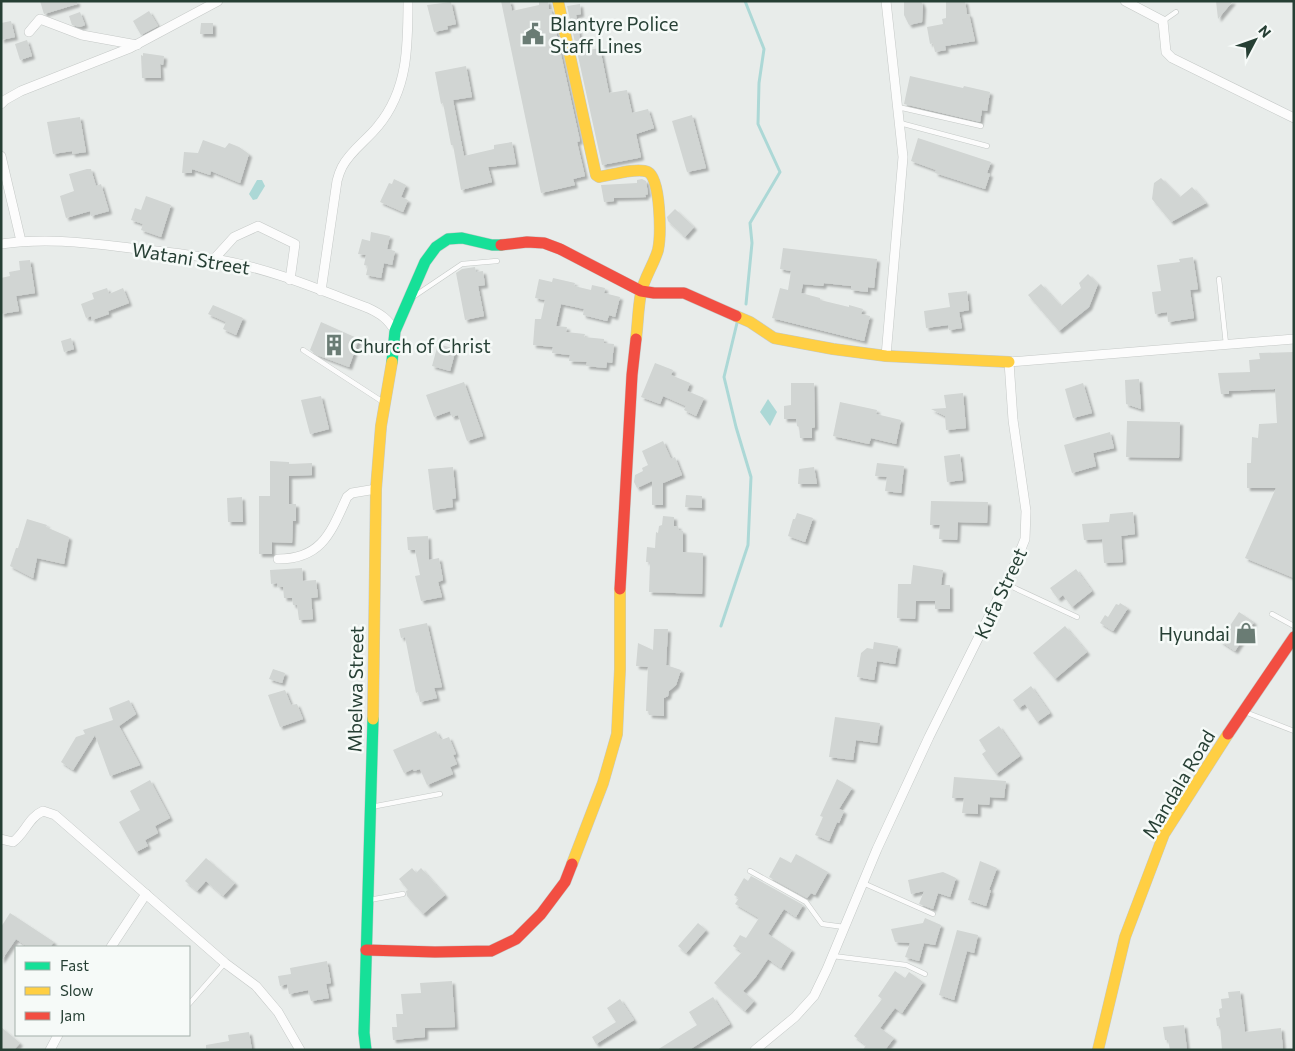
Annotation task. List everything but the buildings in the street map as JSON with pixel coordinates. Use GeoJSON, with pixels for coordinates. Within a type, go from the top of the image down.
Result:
{"type":"FeatureCollection","features":[{"type":"Feature","properties":{"kind":"street"},"geometry":{"type":"LineString","coordinates":[[1,104],[21,91],[137,45],[218,1]]}},
{"type":"Feature","properties":{"kind":"street"},"geometry":{"type":"LineString","coordinates":[[321,292],[337,181],[342,166],[379,125],[396,97],[405,68],[408,1]]}},
{"type":"Feature","properties":{"kind":"street"},"geometry":{"type":"LineString","coordinates":[[366,950],[491,951],[516,939],[541,914],[564,882],[603,782],[617,734],[620,669],[620,597],[632,375],[641,291],[658,249],[660,228],[657,185],[654,177],[648,172],[640,170],[599,178],[596,175],[558,1]]}},
{"type":"Feature","properties":{"kind":"street"},"geometry":{"type":"LineString","coordinates":[[886,1],[903,157],[886,356]]}},
{"type":"Feature","properties":{"kind":"street"},"geometry":{"type":"LineString","coordinates":[[1125,1],[1163,20],[1166,52],[1172,58],[1294,118]]}},
{"type":"Feature","properties":{"kind":"street"},"geometry":{"type":"LineString","coordinates":[[29,32],[40,19],[82,35],[137,45]]}},
{"type":"Feature","properties":{"kind":"street"},"geometry":{"type":"LineString","coordinates":[[1,156],[21,241]]}},
{"type":"Feature","properties":{"kind":"street"},"geometry":{"type":"LineString","coordinates":[[214,259],[234,237],[258,226],[295,244],[290,280]]}},
{"type":"Feature","properties":{"kind":"street","name":"Mbelwa Street"},"geometry":{"type":"LineString","coordinates":[[366,1050],[364,1033],[374,670],[376,490],[384,403],[393,355],[395,331],[425,262],[436,247],[448,239],[462,238],[492,245],[527,242],[544,243],[560,249],[641,291]]}},
{"type":"Feature","properties":{"kind":"street","name":"Watani Street"},"geometry":{"type":"LineString","coordinates":[[1,244],[21,241],[58,240],[214,259],[268,272],[380,314],[389,321],[395,331]]}},
{"type":"Feature","properties":{"kind":"street"},"geometry":{"type":"LineString","coordinates":[[641,291],[684,293],[750,322],[774,338],[832,349],[886,356],[1009,362],[1294,339]]}},
{"type":"Feature","properties":{"kind":"street","name":"Kufa Street"},"geometry":{"type":"LineString","coordinates":[[755,1050],[795,1017],[814,996],[877,849],[925,745],[1006,584],[1025,539],[1026,511],[1013,420],[1009,362]]}},
{"type":"Feature","properties":{"kind":"street"},"geometry":{"type":"LineString","coordinates":[[278,558],[307,554],[318,547],[328,536],[347,497],[352,493],[376,490]]}},
{"type":"Feature","properties":{"kind":"street","name":"Mandala Road"},"geometry":{"type":"LineString","coordinates":[[1098,1050],[1125,937],[1164,834],[1203,772],[1294,637]]}},
{"type":"Feature","properties":{"kind":"street"},"geometry":{"type":"LineString","coordinates":[[1,839],[13,842],[36,814],[43,811],[55,815],[225,962],[256,986],[278,1012],[300,1050]]}},
{"type":"Feature","properties":{"kind":"street"},"geometry":{"type":"LineString","coordinates":[[112,946],[146,894]]}},
{"type":"Feature","properties":{"kind":"street"},"geometry":{"type":"LineString","coordinates":[[50,1050],[57,1036]]}},
{"type":"Feature","properties":{"kind":"lane"},"geometry":{"type":"LineString","coordinates":[[1163,20],[1176,12]]}},
{"type":"Feature","properties":{"kind":"lane"},"geometry":{"type":"LineString","coordinates":[[898,107],[981,126]]}},
{"type":"Feature","properties":{"kind":"lane"},"geometry":{"type":"LineString","coordinates":[[900,124],[987,146]]}},
{"type":"Feature","properties":{"kind":"lane"},"geometry":{"type":"LineString","coordinates":[[408,300],[462,264],[497,261]]}},
{"type":"Feature","properties":{"kind":"lane"},"geometry":{"type":"LineString","coordinates":[[1219,279],[1226,344]]}},
{"type":"Feature","properties":{"kind":"lane"},"geometry":{"type":"LineString","coordinates":[[303,350],[384,403]]}},
{"type":"Feature","properties":{"kind":"lane"},"geometry":{"type":"LineString","coordinates":[[1006,584],[1077,617]]}},
{"type":"Feature","properties":{"kind":"lane"},"geometry":{"type":"LineString","coordinates":[[1272,614],[1294,626]]}},
{"type":"Feature","properties":{"kind":"lane"},"geometry":{"type":"LineString","coordinates":[[1244,711],[1294,731]]}},
{"type":"Feature","properties":{"kind":"lane"},"geometry":{"type":"LineString","coordinates":[[370,807],[440,794]]}},
{"type":"Feature","properties":{"kind":"lane"},"geometry":{"type":"LineString","coordinates":[[750,871],[806,902],[822,924],[844,928]]}},
{"type":"Feature","properties":{"kind":"lane"},"geometry":{"type":"LineString","coordinates":[[863,883],[932,914]]}},
{"type":"Feature","properties":{"kind":"lane"},"geometry":{"type":"LineString","coordinates":[[367,900],[403,894]]}},
{"type":"Feature","properties":{"kind":"lane"},"geometry":{"type":"LineString","coordinates":[[832,956],[906,965],[925,974]]}},
{"type":"Feature","properties":{"kind":"lane"},"geometry":{"type":"LineString","coordinates":[[190,1003],[225,962]]}},
{"type":"Feature","properties":{"kind":"water"},"geometry":{"type":"Polygon","coordinates":[[[257,180],[262,180],[265,186],[257,199],[253,200],[249,194],[257,180]]]}},
{"type":"Feature","properties":{"kind":"water"},"geometry":{"type":"Polygon","coordinates":[[[768,399],[777,412],[770,426],[760,412],[768,399]]]}},
{"type":"Feature","properties":{"kind":"waterway"},"geometry":{"type":"LineString","coordinates":[[745,1],[764,49],[759,83],[758,124],[780,172],[750,223],[752,243],[746,304]]}},
{"type":"Feature","properties":{"kind":"waterway"},"geometry":{"type":"LineString","coordinates":[[721,626],[748,545],[751,477],[724,377],[737,323]]}},
{"type":"Feature","properties":{"kind":"traffic: fast"},"geometry":{"type":"LineString","coordinates":[[392,362],[395,331],[425,262],[436,247],[448,239],[462,238],[492,245],[501,245]]}},
{"type":"Feature","properties":{"kind":"traffic: fast"},"geometry":{"type":"LineString","coordinates":[[366,1050],[364,1033],[373,719]]}},
{"type":"Feature","properties":{"kind":"traffic: slow"},"geometry":{"type":"LineString","coordinates":[[558,1],[596,175],[599,177],[638,170],[648,172],[652,177],[658,196],[660,221],[658,250],[641,293],[636,339]]}},
{"type":"Feature","properties":{"kind":"traffic: slow"},"geometry":{"type":"LineString","coordinates":[[736,316],[750,322],[774,338],[833,349],[886,356],[1009,362]]}},
{"type":"Feature","properties":{"kind":"traffic: slow"},"geometry":{"type":"LineString","coordinates":[[373,719],[376,489],[381,426],[392,362]]}},
{"type":"Feature","properties":{"kind":"traffic: slow"},"geometry":{"type":"LineString","coordinates":[[572,864],[603,783],[617,734],[620,669],[620,589]]}},
{"type":"Feature","properties":{"kind":"traffic: slow"},"geometry":{"type":"LineString","coordinates":[[1098,1050],[1125,937],[1164,834],[1228,734]]}},
{"type":"Feature","properties":{"kind":"traffic: jam"},"geometry":{"type":"LineString","coordinates":[[501,245],[527,242],[544,243],[560,249],[641,291],[684,293],[736,316]]}},
{"type":"Feature","properties":{"kind":"traffic: jam"},"geometry":{"type":"LineString","coordinates":[[620,589],[632,375],[636,339]]}},
{"type":"Feature","properties":{"kind":"traffic: jam"},"geometry":{"type":"LineString","coordinates":[[1228,734],[1294,637]]}},
{"type":"Feature","properties":{"kind":"traffic: jam"},"geometry":{"type":"LineString","coordinates":[[366,950],[491,951],[516,939],[541,914],[565,882],[572,864]]}},
{"type":"Feature","properties":{"kind":"place","name":"Blantyre Police Staff Lines"},"geometry":{"type":"Point","coordinates":[533,34]}},
{"type":"Feature","properties":{"kind":"place","name":"Church of Christ"},"geometry":{"type":"Point","coordinates":[334,345]}},
{"type":"Feature","properties":{"kind":"place","name":"Hyundai"},"geometry":{"type":"Point","coordinates":[1246,633]}}]}
